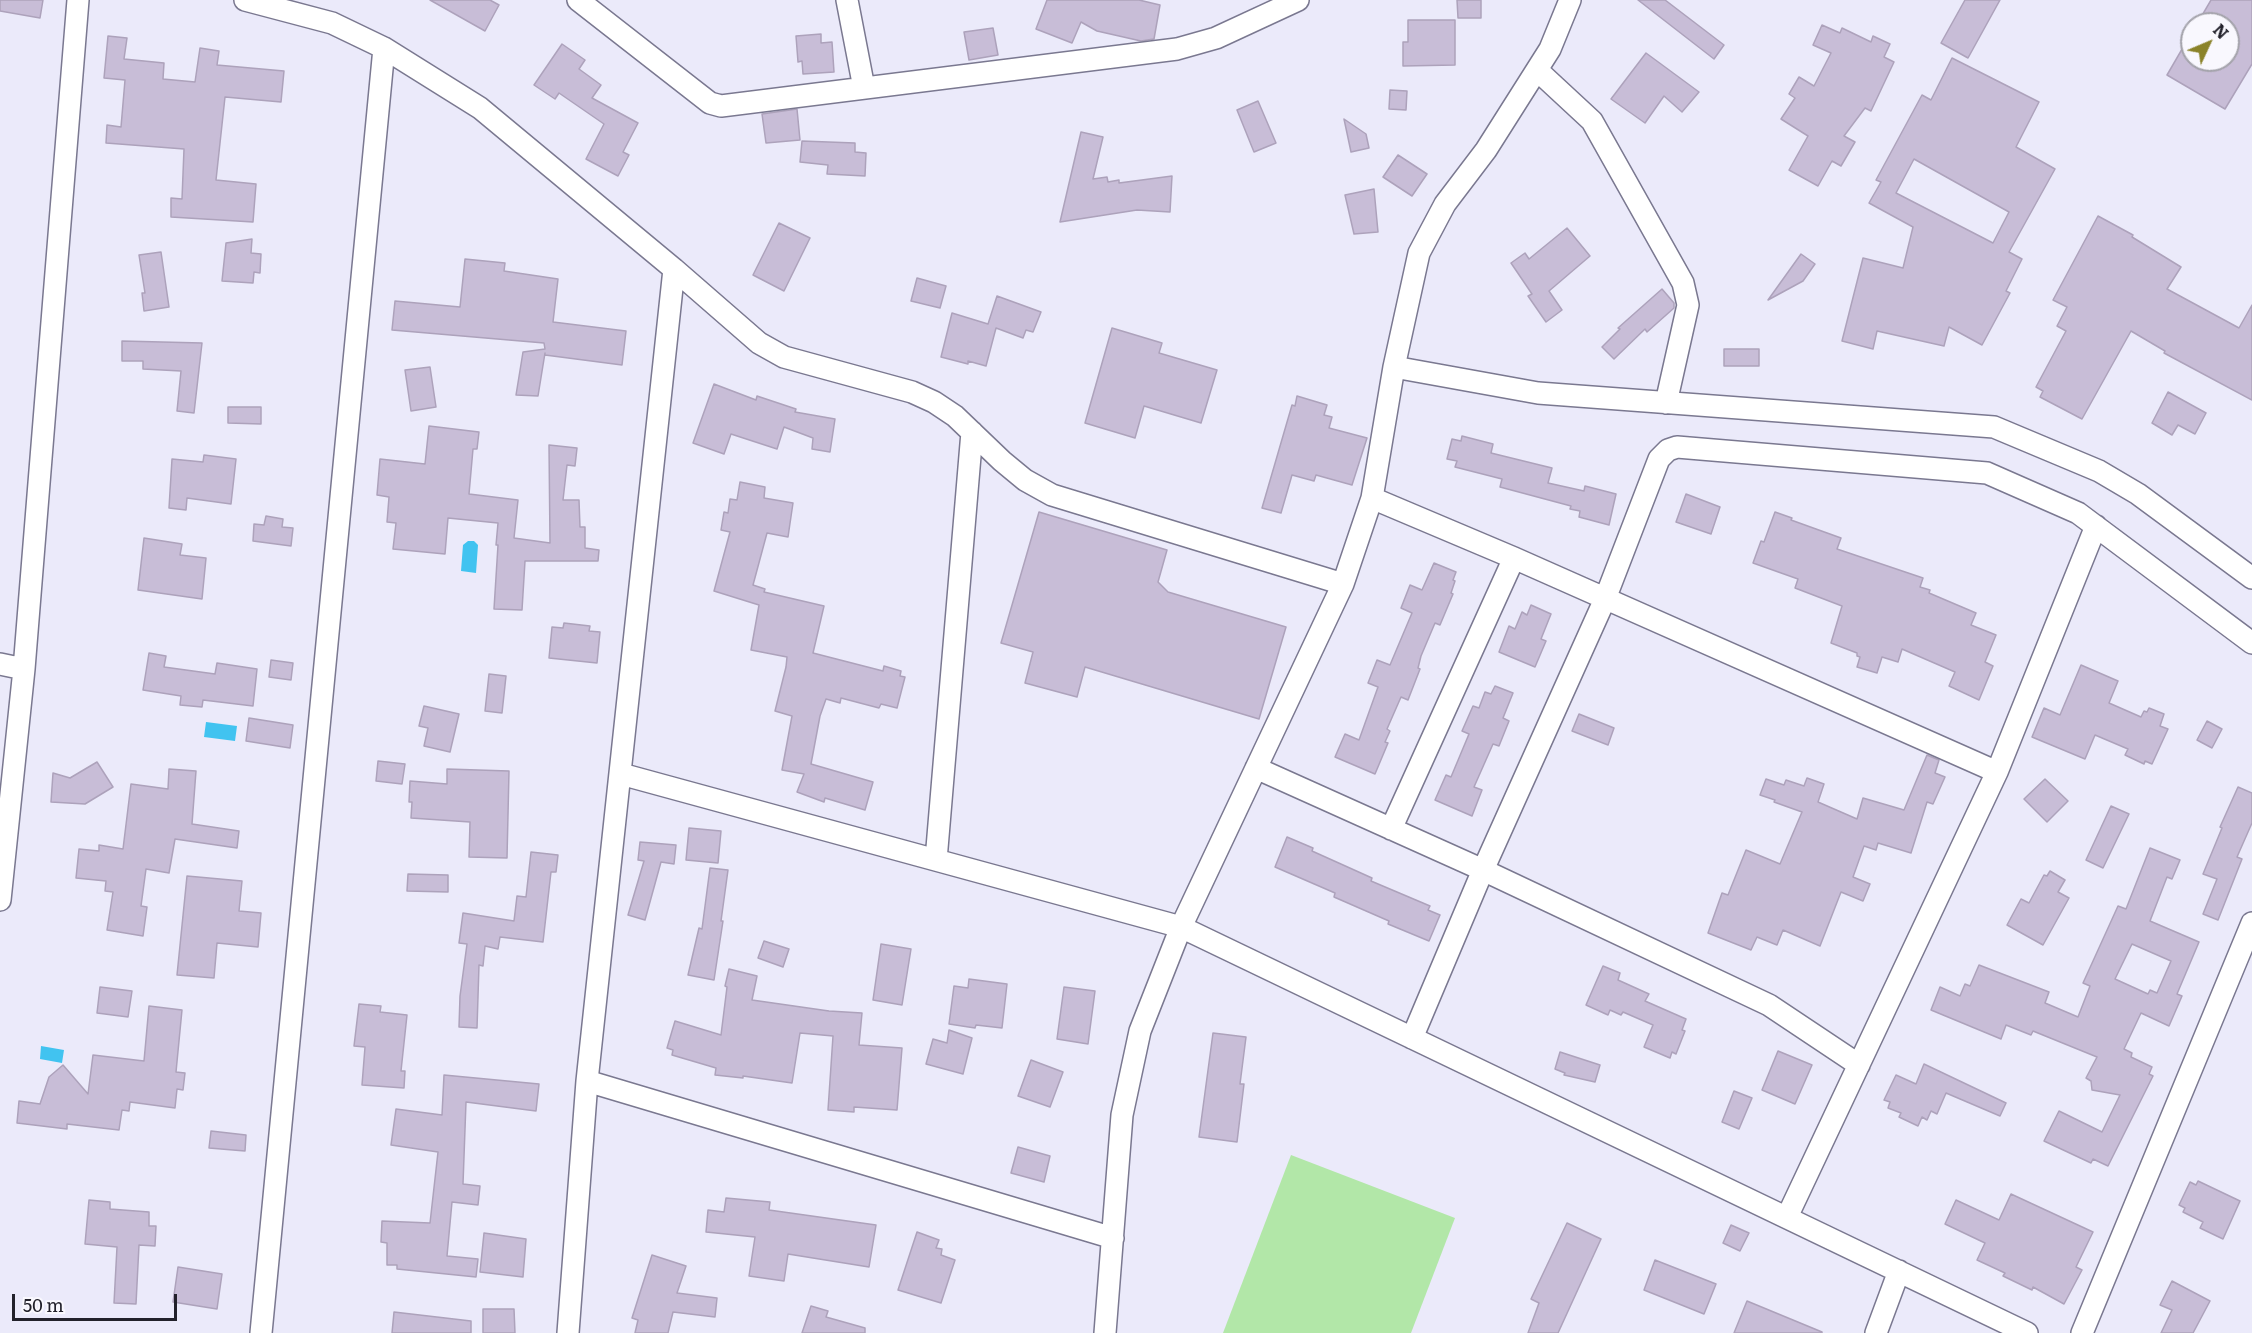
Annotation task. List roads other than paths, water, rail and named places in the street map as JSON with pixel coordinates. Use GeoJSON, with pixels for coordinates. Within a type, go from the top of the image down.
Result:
{"type":"FeatureCollection","features":[{"type":"Feature","properties":{"kind":"street"},"geometry":{"type":"LineString","coordinates":[[0,900],[24,669],[78,0]]}},
{"type":"Feature","properties":{"kind":"street"},"geometry":{"type":"LineString","coordinates":[[245,0],[332,23],[384,48],[480,108],[674,269],[759,343],[784,357],[912,392],[934,402],[948,411],[1025,480],[1052,495],[1343,584]]}},
{"type":"Feature","properties":{"kind":"street"},"geometry":{"type":"LineString","coordinates":[[578,0],[710,103],[721,106],[1177,49],[1216,38],[1298,0]]}},
{"type":"Feature","properties":{"kind":"street"},"geometry":{"type":"LineString","coordinates":[[848,0],[864,88]]}},
{"type":"Feature","properties":{"kind":"street"},"geometry":{"type":"LineString","coordinates":[[1105,1333],[1122,1115],[1140,1031],[1181,927],[1343,584],[1372,498],[1394,367],[1419,254],[1445,204],[1485,150],[1538,70],[1550,49],[1570,0]]}},
{"type":"Feature","properties":{"kind":"street"},"geometry":{"type":"LineString","coordinates":[[261,1333],[384,48]]}},
{"type":"Feature","properties":{"kind":"street"},"geometry":{"type":"LineString","coordinates":[[1538,70],[1592,121],[1683,283],[1688,305],[1666,403]]}},
{"type":"Feature","properties":{"kind":"street"},"geometry":{"type":"LineString","coordinates":[[568,1333],[587,1081],[674,269]]}},
{"type":"Feature","properties":{"kind":"street"},"geometry":{"type":"LineString","coordinates":[[1394,367],[1538,393],[1994,427],[2099,471],[2118,482],[2138,494],[2252,578]]}},
{"type":"Feature","properties":{"kind":"street"},"geometry":{"type":"LineString","coordinates":[[936,860],[972,432]]}},
{"type":"Feature","properties":{"kind":"street"},"geometry":{"type":"LineString","coordinates":[[1412,1038],[1483,870],[1605,599],[1659,459],[1668,450],[1677,447],[1987,473],[2078,513],[2252,643]]}},
{"type":"Feature","properties":{"kind":"street"},"geometry":{"type":"LineString","coordinates":[[1372,498],[1514,558],[1997,772]]}},
{"type":"Feature","properties":{"kind":"street"},"geometry":{"type":"LineString","coordinates":[[1787,1217],[1997,772],[2096,526]]}},
{"type":"Feature","properties":{"kind":"street"},"geometry":{"type":"LineString","coordinates":[[1391,829],[1514,558]]}},
{"type":"Feature","properties":{"kind":"street"},"geometry":{"type":"LineString","coordinates":[[0,664],[24,669]]}},
{"type":"Feature","properties":{"kind":"street"},"geometry":{"type":"LineString","coordinates":[[1256,768],[1483,870],[1769,1005],[1859,1065]]}},
{"type":"Feature","properties":{"kind":"street"},"geometry":{"type":"LineString","coordinates":[[621,774],[1181,927],[2027,1333]]}},
{"type":"Feature","properties":{"kind":"street"},"geometry":{"type":"LineString","coordinates":[[2082,1333],[2252,923]]}},
{"type":"Feature","properties":{"kind":"street"},"geometry":{"type":"LineString","coordinates":[[587,1081],[1113,1238]]}},
{"type":"Feature","properties":{"kind":"street"},"geometry":{"type":"LineString","coordinates":[[1876,1333],[1899,1271]]}},
{"type":"Feature","properties":{"kind":"water"},"geometry":{"type":"Polygon","coordinates":[[[468,541],[474,541],[478,545],[476,573],[461,571],[463,545],[468,541]]]}},
{"type":"Feature","properties":{"kind":"water"},"geometry":{"type":"Polygon","coordinates":[[[206,722],[237,726],[235,741],[204,737],[206,722]]]}},
{"type":"Feature","properties":{"kind":"water"},"geometry":{"type":"Polygon","coordinates":[[[41,1046],[64,1050],[62,1063],[40,1059],[41,1046]]]}}]}
